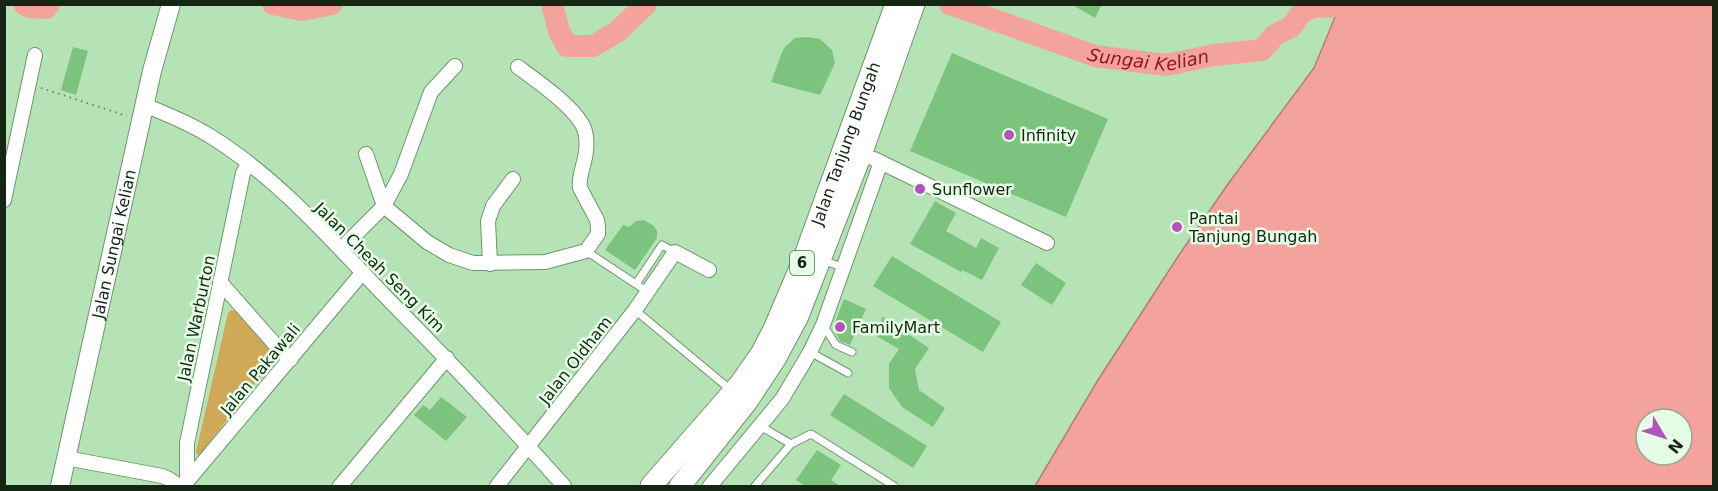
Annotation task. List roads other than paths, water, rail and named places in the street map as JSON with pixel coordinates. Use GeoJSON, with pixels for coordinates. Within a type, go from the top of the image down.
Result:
{"type":"FeatureCollection","features":[{"type":"Feature","properties":{"kind":"main road","name":"Jalan Tanjung Bungah"},"geometry":{"type":"LineString","coordinates":[[680,486],[748,400],[775,359],[798,316],[862,152],[904,6]]}},
{"type":"Feature","properties":{"kind":"main road","name":"Jalan Tanjung Bungah"},"geometry":{"type":"LineString","coordinates":[[651,486],[733,392],[760,354],[786,303],[838,166],[904,6]]}},
{"type":"Feature","properties":{"kind":"street","name":"Jalan Sungai Kelian"},"geometry":{"type":"LineString","coordinates":[[60,486],[157,51],[171,4]]}},
{"type":"Feature","properties":{"kind":"street"},"geometry":{"type":"LineString","coordinates":[[4,200],[9,155],[35,55]]}},
{"type":"Feature","properties":{"kind":"street"},"geometry":{"type":"LineString","coordinates":[[340,249],[384,206],[401,174],[431,92],[455,66]]}},
{"type":"Feature","properties":{"kind":"street"},"geometry":{"type":"LineString","coordinates":[[366,154],[384,206],[406,227],[449,255],[472,264],[489,264],[545,262],[586,251],[598,234],[598,227],[597,220],[579,183],[586,152],[586,137],[582,124],[566,106],[518,67]]}},
{"type":"Feature","properties":{"kind":"street","name":"Jalan Cheah Seng Kim"},"geometry":{"type":"LineString","coordinates":[[143,112],[179,119],[210,135],[249,163],[340,249],[447,358],[564,486]]}},
{"type":"Feature","properties":{"kind":"street"},"geometry":{"type":"LineString","coordinates":[[862,152],[1047,243]]}},
{"type":"Feature","properties":{"kind":"street"},"geometry":{"type":"LineString","coordinates":[[710,486],[782,399],[810,352],[823,326],[881,162]]}},
{"type":"Feature","properties":{"kind":"street","name":"Jalan Warburton"},"geometry":{"type":"LineString","coordinates":[[183,485],[187,443],[220,282],[243,173],[249,163]]}},
{"type":"Feature","properties":{"kind":"street"},"geometry":{"type":"LineString","coordinates":[[489,264],[488,221],[493,206],[513,179]]}},
{"type":"Feature","properties":{"kind":"street","name":"Jalan Oldham"},"geometry":{"type":"LineString","coordinates":[[496,486],[635,310],[642,288],[675,252],[709,270]]}},
{"type":"Feature","properties":{"kind":"street","name":"Jalan Pakawali"},"geometry":{"type":"LineString","coordinates":[[183,485],[363,272]]}},
{"type":"Feature","properties":{"kind":"street"},"geometry":{"type":"LineString","coordinates":[[220,282],[280,350],[291,359]]}},
{"type":"Feature","properties":{"kind":"street"},"geometry":{"type":"LineString","coordinates":[[340,486],[447,358]]}},
{"type":"Feature","properties":{"kind":"street"},"geometry":{"type":"LineString","coordinates":[[66,458],[162,477],[183,485]]}},
{"type":"Feature","properties":{"kind":"lane"},"geometry":{"type":"LineString","coordinates":[[586,251],[642,288]]}},
{"type":"Feature","properties":{"kind":"lane"},"geometry":{"type":"LineString","coordinates":[[820,260],[842,267]]}},
{"type":"Feature","properties":{"kind":"lane"},"geometry":{"type":"LineString","coordinates":[[635,310],[733,392]]}},
{"type":"Feature","properties":{"kind":"lane"},"geometry":{"type":"LineString","coordinates":[[823,326],[836,345],[852,352]]}},
{"type":"Feature","properties":{"kind":"lane"},"geometry":{"type":"LineString","coordinates":[[810,352],[848,373]]}},
{"type":"Feature","properties":{"kind":"lane"},"geometry":{"type":"LineString","coordinates":[[760,426],[791,444]]}},
{"type":"Feature","properties":{"kind":"lane"},"geometry":{"type":"LineString","coordinates":[[755,486],[791,444],[811,434],[894,486]]}},
{"type":"Feature","properties":{"kind":"waterway","name":"Sungai Kelian"},"geometry":{"type":"LineString","coordinates":[[24,4],[29,7],[46,8],[49,4]]}},
{"type":"Feature","properties":{"kind":"waterway","name":"Sungai Kelian"},"geometry":{"type":"LineString","coordinates":[[273,4],[302,10],[332,4]]}},
{"type":"Feature","properties":{"kind":"waterway","name":"Sungai Kelian"},"geometry":{"type":"LineString","coordinates":[[552,4],[559,31],[567,46],[593,46],[617,32],[646,4]]}},
{"type":"Feature","properties":{"kind":"waterway","name":"Sungai Kelian"},"geometry":{"type":"LineString","coordinates":[[950,4],[1095,56],[1166,65],[1214,55],[1262,50],[1275,35],[1291,27],[1302,12],[1313,7],[1340,6]]}},
{"type":"Feature","properties":{"kind":"place","name":"Infinity"},"geometry":{"type":"Point","coordinates":[1009,135]}},
{"type":"Feature","properties":{"kind":"place","name":"Sunflower"},"geometry":{"type":"Point","coordinates":[920,189]}},
{"type":"Feature","properties":{"kind":"place","name":"Pantai Tanjung Bungah"},"geometry":{"type":"Point","coordinates":[1177,227]}},
{"type":"Feature","properties":{"kind":"place","name":"FamilyMart"},"geometry":{"type":"Point","coordinates":[840,327]}}]}
